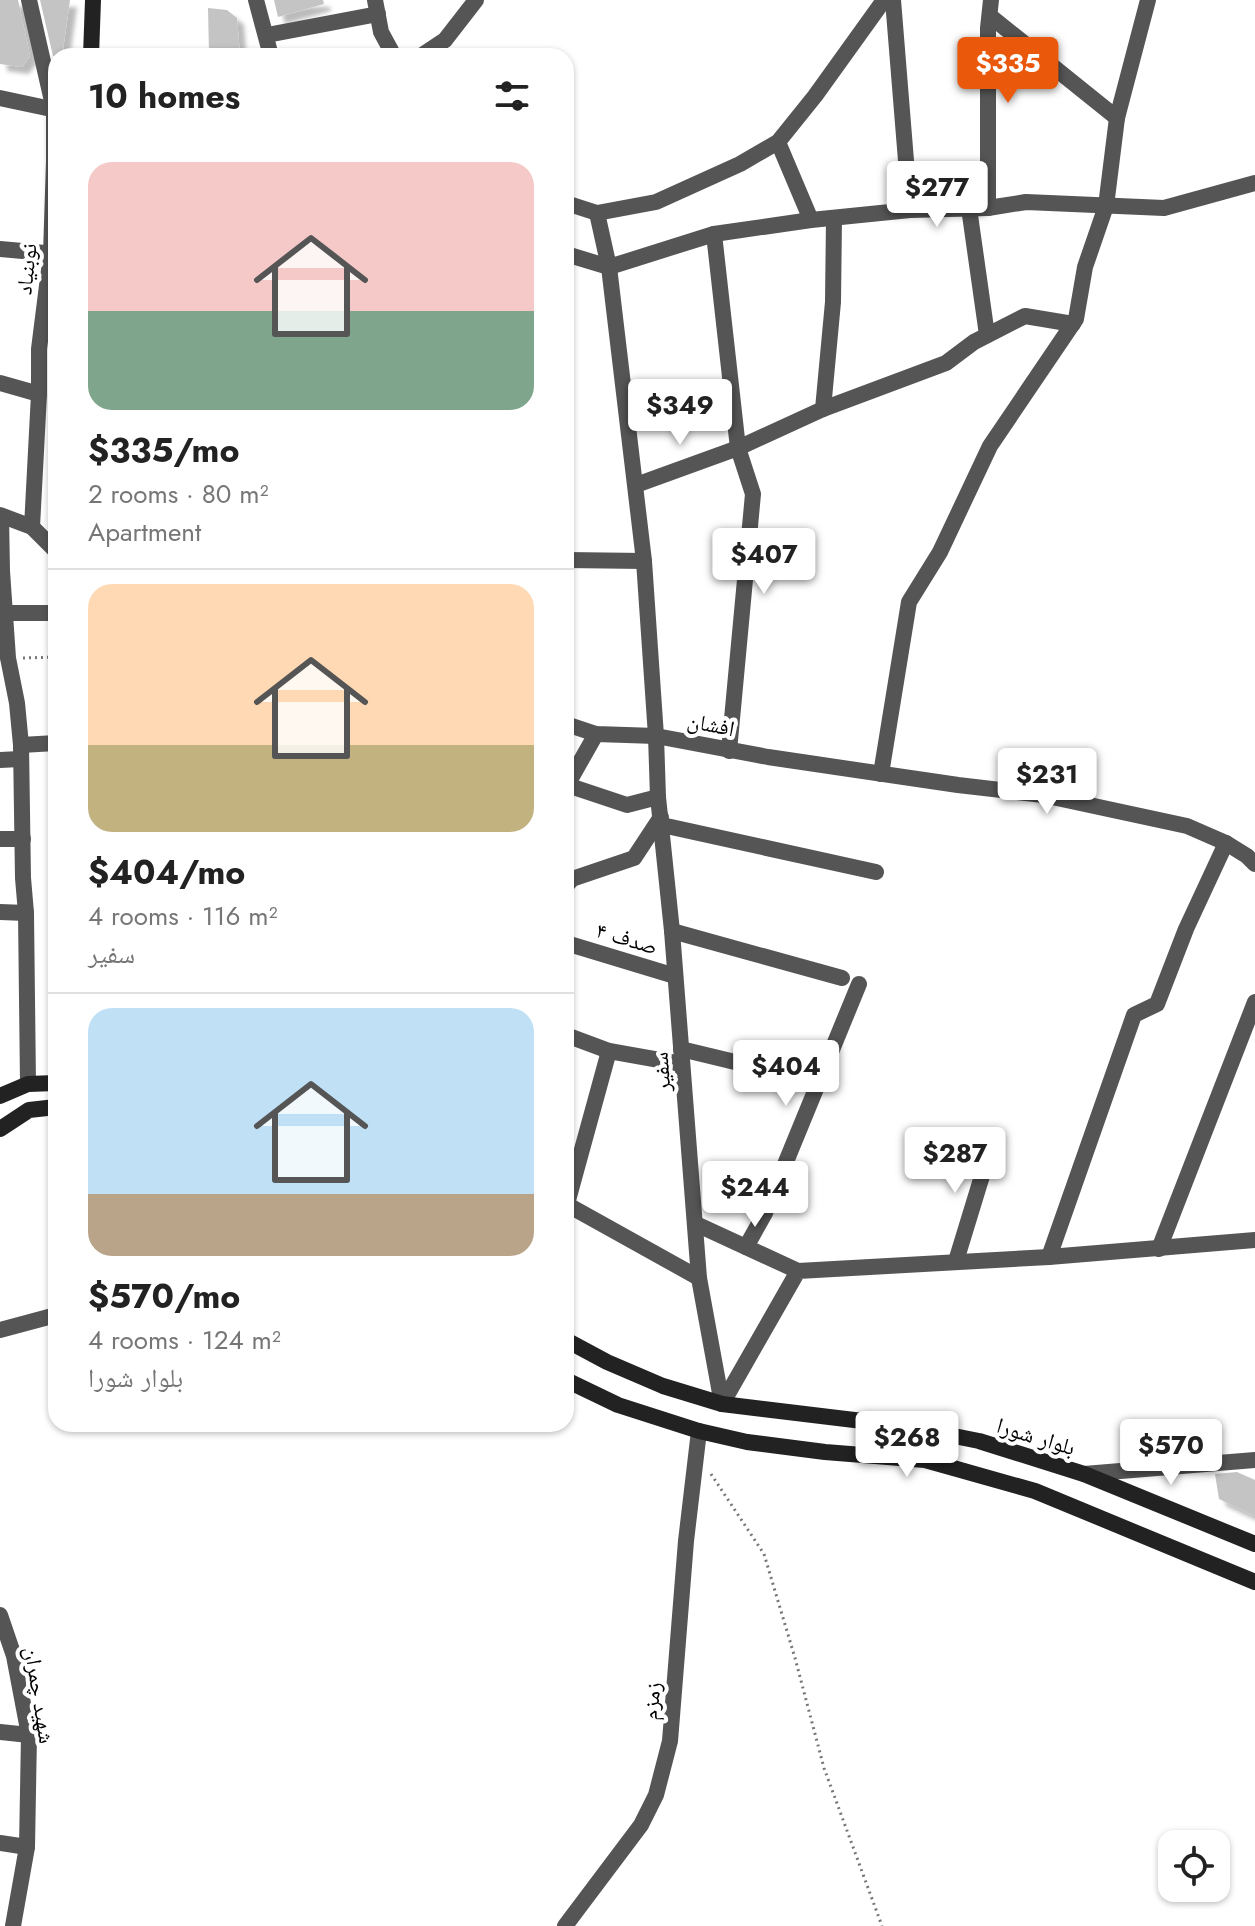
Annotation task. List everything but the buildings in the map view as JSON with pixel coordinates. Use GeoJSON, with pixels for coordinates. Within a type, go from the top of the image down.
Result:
{"type":"FeatureCollection","features":[{"type":"Feature","properties":{"kind":"main road"},"geometry":{"type":"LineString","coordinates":[[91,48],[93,0]]}},
{"type":"Feature","properties":{"kind":"main road"},"geometry":{"type":"LineString","coordinates":[[0,1096],[28,1084],[48,1083]]}},
{"type":"Feature","properties":{"kind":"main road"},"geometry":{"type":"LineString","coordinates":[[0,1129],[29,1110],[48,1108]]}},
{"type":"Feature","properties":{"kind":"main road","name":"بلوار شورا"},"geometry":{"type":"LineString","coordinates":[[574,1344],[663,1386],[722,1404],[904,1426],[979,1441],[1084,1474],[1255,1544]]}},
{"type":"Feature","properties":{"kind":"main road"},"geometry":{"type":"LineString","coordinates":[[574,1384],[618,1405],[699,1431],[747,1442],[925,1460],[1035,1491],[1255,1582]]}},
{"type":"Feature","properties":{"kind":"street","name":"نوبنیاد"},"geometry":{"type":"LineString","coordinates":[[29,0],[48,80]]}},
{"type":"Feature","properties":{"kind":"street"},"geometry":{"type":"LineString","coordinates":[[256,0],[269,48]]}},
{"type":"Feature","properties":{"kind":"street"},"geometry":{"type":"LineString","coordinates":[[433,48],[445,40],[476,0]]}},
{"type":"Feature","properties":{"kind":"street"},"geometry":{"type":"LineString","coordinates":[[574,206],[597,213],[656,202],[740,164],[778,142],[884,0]]}},
{"type":"Feature","properties":{"kind":"street"},"geometry":{"type":"LineString","coordinates":[[893,0],[910,210]]}},
{"type":"Feature","properties":{"kind":"street"},"geometry":{"type":"LineString","coordinates":[[881,774],[909,602],[940,552],[990,446],[1076,319],[1085,267],[1106,206],[1117,118],[1148,0]]}},
{"type":"Feature","properties":{"kind":"street"},"geometry":{"type":"LineString","coordinates":[[267,35],[377,7],[381,32],[390,48]]}},
{"type":"Feature","properties":{"kind":"street"},"geometry":{"type":"LineString","coordinates":[[990,8],[1117,118]]}},
{"type":"Feature","properties":{"kind":"street"},"geometry":{"type":"LineString","coordinates":[[988,208],[990,8]]}},
{"type":"Feature","properties":{"kind":"street"},"geometry":{"type":"LineString","coordinates":[[0,98],[48,108]]}},
{"type":"Feature","properties":{"kind":"street"},"geometry":{"type":"LineString","coordinates":[[778,142],[811,220]]}},
{"type":"Feature","properties":{"kind":"street"},"geometry":{"type":"LineString","coordinates":[[574,256],[609,267],[714,234],[910,210],[988,208],[1026,202],[1164,208],[1255,183]]}},
{"type":"Feature","properties":{"kind":"street"},"geometry":{"type":"LineString","coordinates":[[969,208],[987,335]]}},
{"type":"Feature","properties":{"kind":"street","name":"سفیر"},"geometry":{"type":"LineString","coordinates":[[597,213],[609,267],[644,561],[658,797],[672,931],[699,1278],[722,1404]]}},
{"type":"Feature","properties":{"kind":"street"},"geometry":{"type":"LineString","coordinates":[[823,409],[833,302],[834,218]]}},
{"type":"Feature","properties":{"kind":"street"},"geometry":{"type":"LineString","coordinates":[[714,234],[738,448],[753,494],[729,751]]}},
{"type":"Feature","properties":{"kind":"street"},"geometry":{"type":"LineString","coordinates":[[0,249],[48,254]]}},
{"type":"Feature","properties":{"kind":"street"},"geometry":{"type":"LineString","coordinates":[[636,485],[738,448],[823,409],[946,363],[974,342],[1025,316],[1073,324]]}},
{"type":"Feature","properties":{"kind":"street","name":"نوبنیاد"},"geometry":{"type":"LineString","coordinates":[[32,527],[39,394],[48,348]]}},
{"type":"Feature","properties":{"kind":"street"},"geometry":{"type":"LineString","coordinates":[[0,383],[39,394]]}},
{"type":"Feature","properties":{"kind":"street"},"geometry":{"type":"LineString","coordinates":[[28,1084],[20,752],[8,703],[1,516],[32,527],[48,543]]}},
{"type":"Feature","properties":{"kind":"street"},"geometry":{"type":"LineString","coordinates":[[574,560],[644,561]]}},
{"type":"Feature","properties":{"kind":"street"},"geometry":{"type":"LineString","coordinates":[[4,623],[48,615]]}},
{"type":"Feature","properties":{"kind":"street","name":"افشان"},"geometry":{"type":"LineString","coordinates":[[574,727],[596,734],[656,736],[729,751],[1043,795],[1187,826],[1226,843],[1255,864]]}},
{"type":"Feature","properties":{"kind":"street"},"geometry":{"type":"LineString","coordinates":[[574,772],[596,734]]}},
{"type":"Feature","properties":{"kind":"street"},"geometry":{"type":"LineString","coordinates":[[0,760],[48,745]]}},
{"type":"Feature","properties":{"kind":"street"},"geometry":{"type":"LineString","coordinates":[[574,788],[627,805],[658,797]]}},
{"type":"Feature","properties":{"kind":"street"},"geometry":{"type":"LineString","coordinates":[[574,878],[634,858],[661,821],[876,872]]}},
{"type":"Feature","properties":{"kind":"street"},"geometry":{"type":"LineString","coordinates":[[0,839],[23,839]]}},
{"type":"Feature","properties":{"kind":"street"},"geometry":{"type":"LineString","coordinates":[[1049,1257],[1134,1015],[1157,1004],[1186,929],[1226,843]]}},
{"type":"Feature","properties":{"kind":"street"},"geometry":{"type":"LineString","coordinates":[[0,912],[26,913]]}},
{"type":"Feature","properties":{"kind":"street"},"geometry":{"type":"LineString","coordinates":[[672,931],[842,978]]}},
{"type":"Feature","properties":{"kind":"street","name":"صدف ۴"},"geometry":{"type":"LineString","coordinates":[[574,945],[675,976]]}},
{"type":"Feature","properties":{"kind":"street"},"geometry":{"type":"LineString","coordinates":[[746,1247],[765,1213],[859,984]]}},
{"type":"Feature","properties":{"kind":"street"},"geometry":{"type":"LineString","coordinates":[[1159,1249],[1255,1002]]}},
{"type":"Feature","properties":{"kind":"street"},"geometry":{"type":"LineString","coordinates":[[574,1038],[609,1051],[682,1056],[818,1082]]}},
{"type":"Feature","properties":{"kind":"street"},"geometry":{"type":"LineString","coordinates":[[574,1176],[609,1051]]}},
{"type":"Feature","properties":{"kind":"street"},"geometry":{"type":"LineString","coordinates":[[956,1261],[993,1140]]}},
{"type":"Feature","properties":{"kind":"street"},"geometry":{"type":"LineString","coordinates":[[574,1208],[699,1278]]}},
{"type":"Feature","properties":{"kind":"street"},"geometry":{"type":"LineString","coordinates":[[696,1224],[798,1271],[1049,1257],[1255,1240]]}},
{"type":"Feature","properties":{"kind":"street"},"geometry":{"type":"LineString","coordinates":[[722,1404],[798,1271]]}},
{"type":"Feature","properties":{"kind":"street"},"geometry":{"type":"LineString","coordinates":[[0,1330],[48,1317]]}},
{"type":"Feature","properties":{"kind":"street","name":"زمزم"},"geometry":{"type":"LineString","coordinates":[[565,1926],[641,1825],[656,1795],[670,1741],[686,1541],[699,1431]]}},
{"type":"Feature","properties":{"kind":"street"},"geometry":{"type":"LineString","coordinates":[[1084,1474],[1255,1460]]}},
{"type":"Feature","properties":{"kind":"street","name":"شهید چمران"},"geometry":{"type":"LineString","coordinates":[[0,1615],[29,1735],[27,1847],[13,1926]]}},
{"type":"Feature","properties":{"kind":"street"},"geometry":{"type":"LineString","coordinates":[[0,1732],[29,1735]]}},
{"type":"Feature","properties":{"kind":"street"},"geometry":{"type":"LineString","coordinates":[[0,1843],[27,1847]]}},
{"type":"Feature","properties":{"kind":"path"},"geometry":{"type":"LineString","coordinates":[[8,658],[48,657]]}},
{"type":"Feature","properties":{"kind":"path"},"geometry":{"type":"LineString","coordinates":[[697,1450],[764,1554],[824,1768],[882,1926]]}}]}
